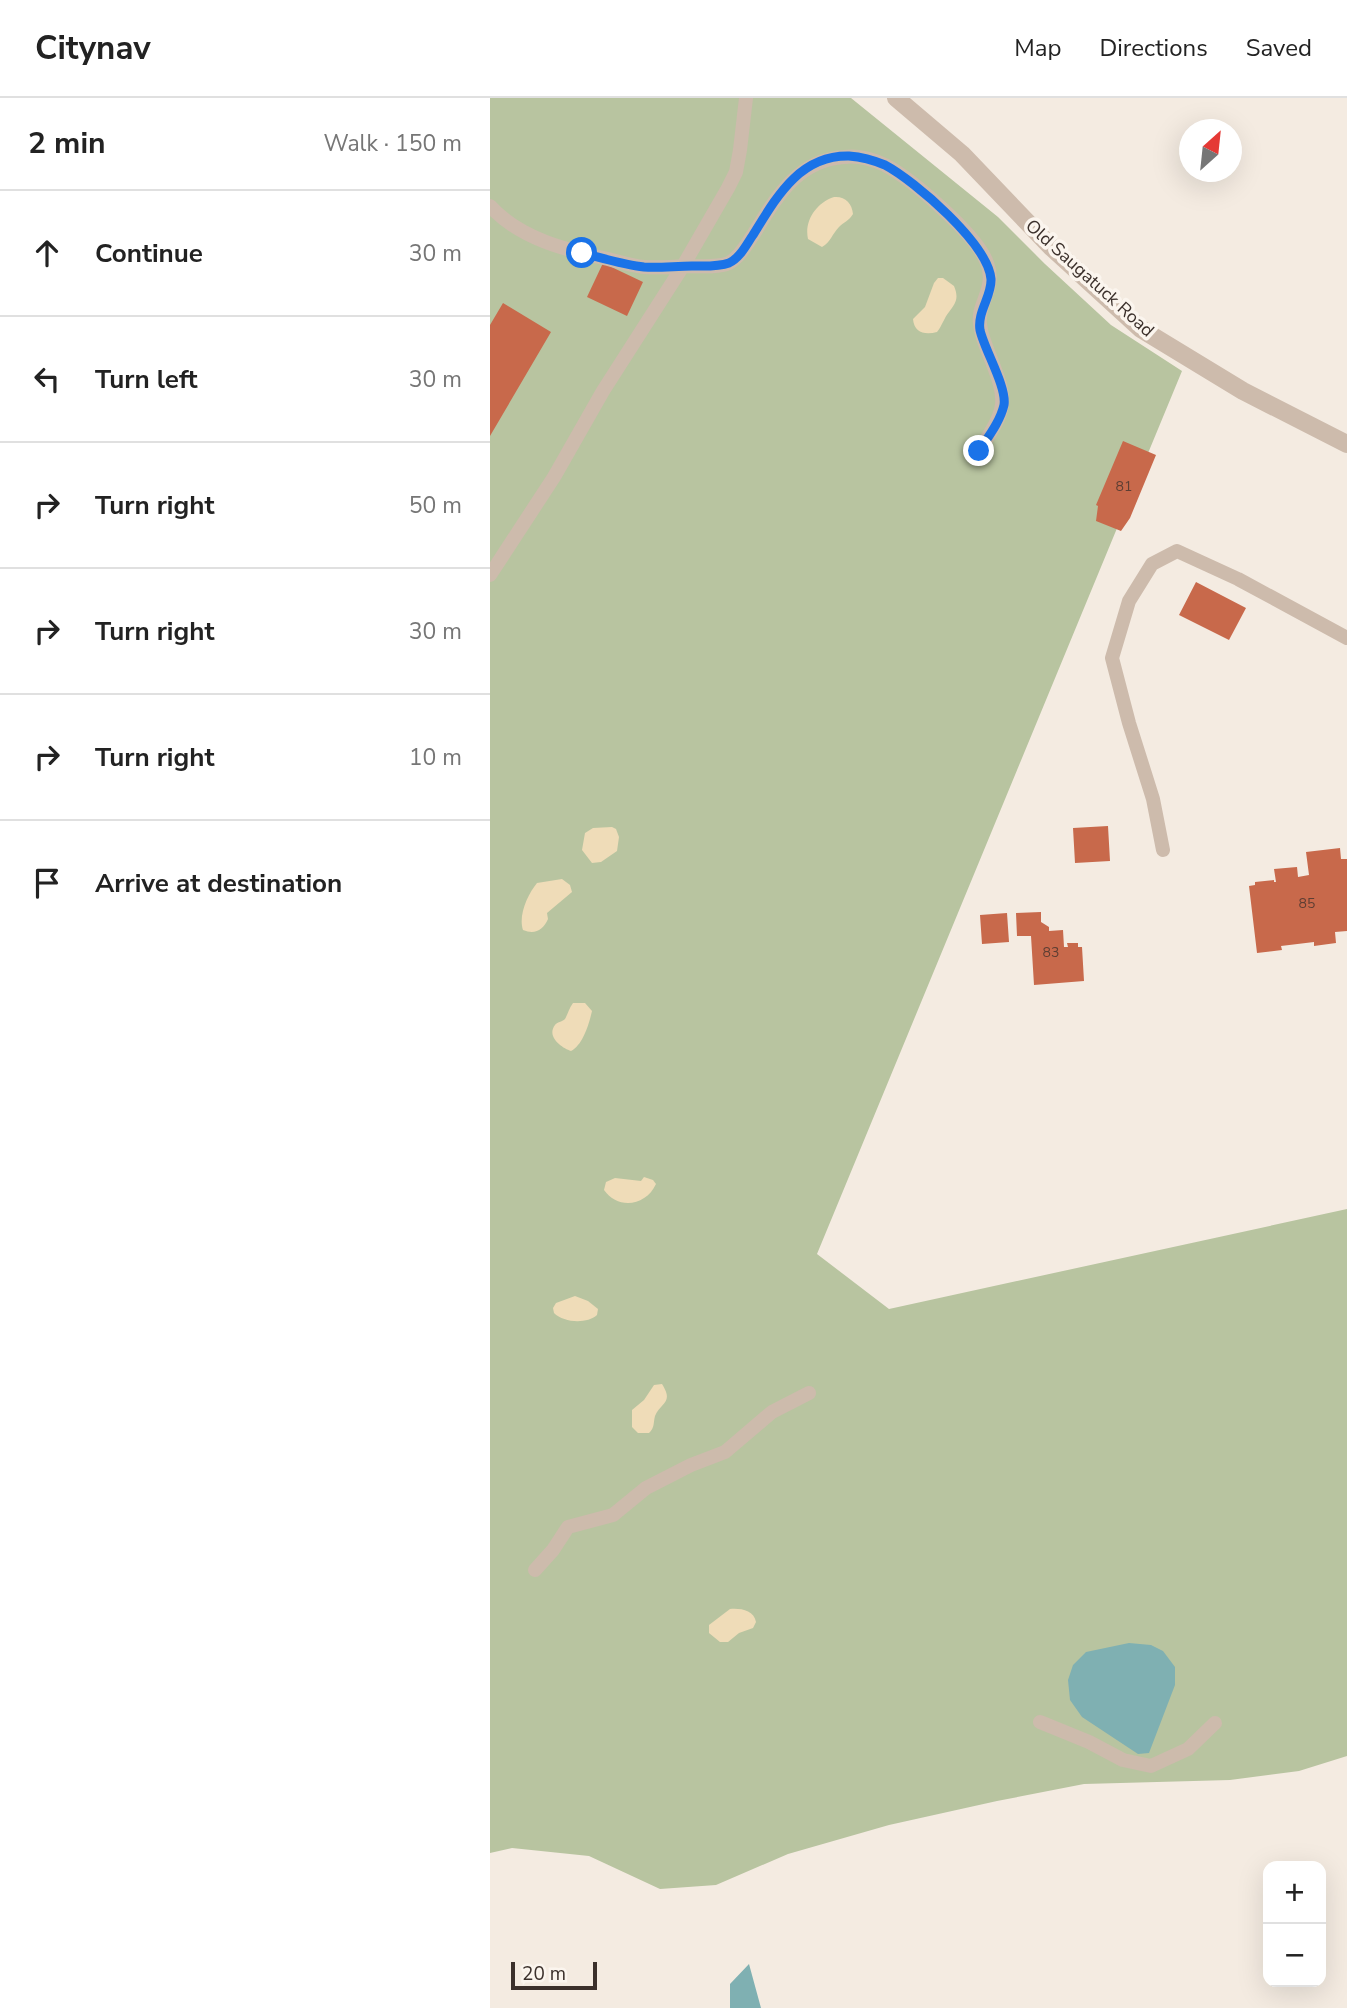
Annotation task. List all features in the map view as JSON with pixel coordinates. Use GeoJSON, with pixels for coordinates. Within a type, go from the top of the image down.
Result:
{"type":"FeatureCollection","features":[{"type":"Feature","properties":{"kind":"street","name":"Old Saugatuck Road"},"geometry":{"type":"LineString","coordinates":[[896,98],[962,154],[1051,247],[1141,329],[1243,391],[1347,444]]}},
{"type":"Feature","properties":{"kind":"lane"},"geometry":{"type":"LineString","coordinates":[[490,575],[554,477],[603,391],[683,266],[736,172],[746,98]]}},
{"type":"Feature","properties":{"kind":"lane"},"geometry":{"type":"LineString","coordinates":[[490,206],[514,227],[540,240],[582,253],[643,267],[728,263],[740,255],[779,194],[793,178],[814,163],[846,156],[866,158],[904,176],[959,226],[987,263],[991,281],[979,321],[982,338],[1004,402],[999,420],[979,451]]}},
{"type":"Feature","properties":{"kind":"lane"},"geometry":{"type":"LineString","coordinates":[[1163,850],[1153,799],[1112,658],[1129,601],[1152,564],[1177,551],[1238,579],[1347,638]]}},
{"type":"Feature","properties":{"kind":"lane"},"geometry":{"type":"LineString","coordinates":[[535,1570],[553,1550],[568,1527],[613,1516],[646,1488],[691,1465],[725,1452],[772,1412],[809,1393]]}},
{"type":"Feature","properties":{"kind":"lane"},"geometry":{"type":"LineString","coordinates":[[1040,1721],[1123,1760],[1151,1766],[1188,1749],[1215,1723]]}},
{"type":"Feature","properties":{"kind":"green space"},"geometry":{"type":"Polygon","coordinates":[[[490,98],[851,98],[998,217],[1111,325],[1182,371],[817,1254],[889,1309],[1347,1209],[1347,1756],[1299,1771],[1230,1780],[1084,1784],[997,1801],[889,1825],[788,1854],[716,1885],[660,1889],[589,1856],[512,1848],[490,1853],[490,98]]]}},
{"type":"Feature","properties":{"kind":"sand"},"geometry":{"type":"Polygon","coordinates":[[[834,197],[847,201],[853,214],[822,247],[808,239],[808,226],[817,208],[834,197]]]}},
{"type":"Feature","properties":{"kind":"sand"},"geometry":{"type":"Polygon","coordinates":[[[938,278],[943,278],[954,286],[956,300],[937,332],[924,333],[915,327],[913,319],[925,307],[938,278]]]}},
{"type":"Feature","properties":{"kind":"sand"},"geometry":{"type":"Polygon","coordinates":[[[593,828],[616,829],[619,837],[617,851],[601,862],[592,863],[582,850],[585,833],[593,828]]]}},
{"type":"Feature","properties":{"kind":"sand"},"geometry":{"type":"Polygon","coordinates":[[[562,879],[570,885],[572,892],[547,913],[548,919],[541,929],[535,932],[523,930],[525,905],[537,883],[562,879]]]}},
{"type":"Feature","properties":{"kind":"sand"},"geometry":{"type":"Polygon","coordinates":[[[573,1003],[585,1003],[592,1011],[582,1039],[571,1051],[560,1045],[552,1034],[555,1025],[565,1019],[573,1003]]]}},
{"type":"Feature","properties":{"kind":"sand"},"geometry":{"type":"Polygon","coordinates":[[[644,1177],[656,1184],[646,1197],[639,1201],[617,1201],[604,1190],[606,1182],[615,1178],[641,1181],[644,1177]]]}},
{"type":"Feature","properties":{"kind":"sand"},"geometry":{"type":"Polygon","coordinates":[[[575,1296],[598,1309],[597,1315],[576,1321],[564,1319],[554,1313],[556,1303],[575,1296]]]}},
{"type":"Feature","properties":{"kind":"sand"},"geometry":{"type":"Polygon","coordinates":[[[662,1384],[667,1399],[655,1416],[649,1433],[638,1433],[632,1427],[632,1410],[644,1400],[654,1385],[662,1384]]]}},
{"type":"Feature","properties":{"kind":"sand"},"geometry":{"type":"Polygon","coordinates":[[[730,1609],[750,1612],[756,1622],[753,1628],[739,1633],[728,1642],[720,1642],[709,1633],[709,1625],[730,1609]]]}},
{"type":"Feature","properties":{"kind":"water"},"geometry":{"type":"Polygon","coordinates":[[[1129,1643],[1151,1645],[1163,1651],[1175,1667],[1175,1685],[1149,1753],[1138,1754],[1082,1717],[1070,1700],[1068,1680],[1073,1665],[1086,1652],[1129,1643]]]}},
{"type":"Feature","properties":{"kind":"water"},"geometry":{"type":"Polygon","coordinates":[[[749,1964],[761,2008],[730,2008],[730,1984],[749,1964]]]}},
{"type":"Feature","properties":{"kind":"building"},"geometry":{"type":"Polygon","coordinates":[[[603,263],[643,282],[627,316],[587,297],[603,263]]]}},
{"type":"Feature","properties":{"kind":"building"},"geometry":{"type":"Polygon","coordinates":[[[503,303],[551,332],[490,436],[490,325],[503,303]]]}},
{"type":"Feature","properties":{"kind":"building"},"geometry":{"type":"Polygon","coordinates":[[[1123,441],[1156,455],[1130,518],[1121,531],[1096,521],[1096,505],[1123,441]]]}},
{"type":"Feature","properties":{"kind":"building"},"geometry":{"type":"Polygon","coordinates":[[[1196,582],[1246,608],[1229,640],[1179,615],[1196,582]]]}},
{"type":"Feature","properties":{"kind":"building"},"geometry":{"type":"Polygon","coordinates":[[[1108,826],[1110,861],[1075,863],[1073,828],[1108,826]]]}},
{"type":"Feature","properties":{"kind":"building"},"geometry":{"type":"Polygon","coordinates":[[[1340,848],[1341,859],[1347,859],[1347,931],[1335,932],[1336,943],[1314,946],[1314,942],[1281,946],[1282,950],[1257,953],[1249,886],[1255,885],[1255,882],[1276,882],[1274,869],[1297,867],[1298,877],[1309,875],[1306,852],[1340,848]]]}},
{"type":"Feature","properties":{"kind":"building"},"geometry":{"type":"Polygon","coordinates":[[[1041,912],[1041,922],[1049,927],[1049,931],[1063,930],[1064,947],[1068,947],[1067,943],[1078,943],[1078,947],[1082,947],[1084,981],[1034,985],[1031,936],[1017,936],[1016,913],[1041,912]]]}},
{"type":"Feature","properties":{"kind":"building"},"geometry":{"type":"Polygon","coordinates":[[[1007,913],[1009,942],[982,944],[980,915],[1007,913]]]}},
{"type":"Feature","properties":{"kind":"route"},"geometry":{"type":"LineString","coordinates":[[582,253],[643,267],[728,263],[740,255],[779,194],[793,178],[814,163],[846,156],[866,158],[884,165],[904,176],[959,226],[987,263],[991,281],[979,321],[982,338],[997,375],[1004,402],[999,420],[979,451]]}}]}
